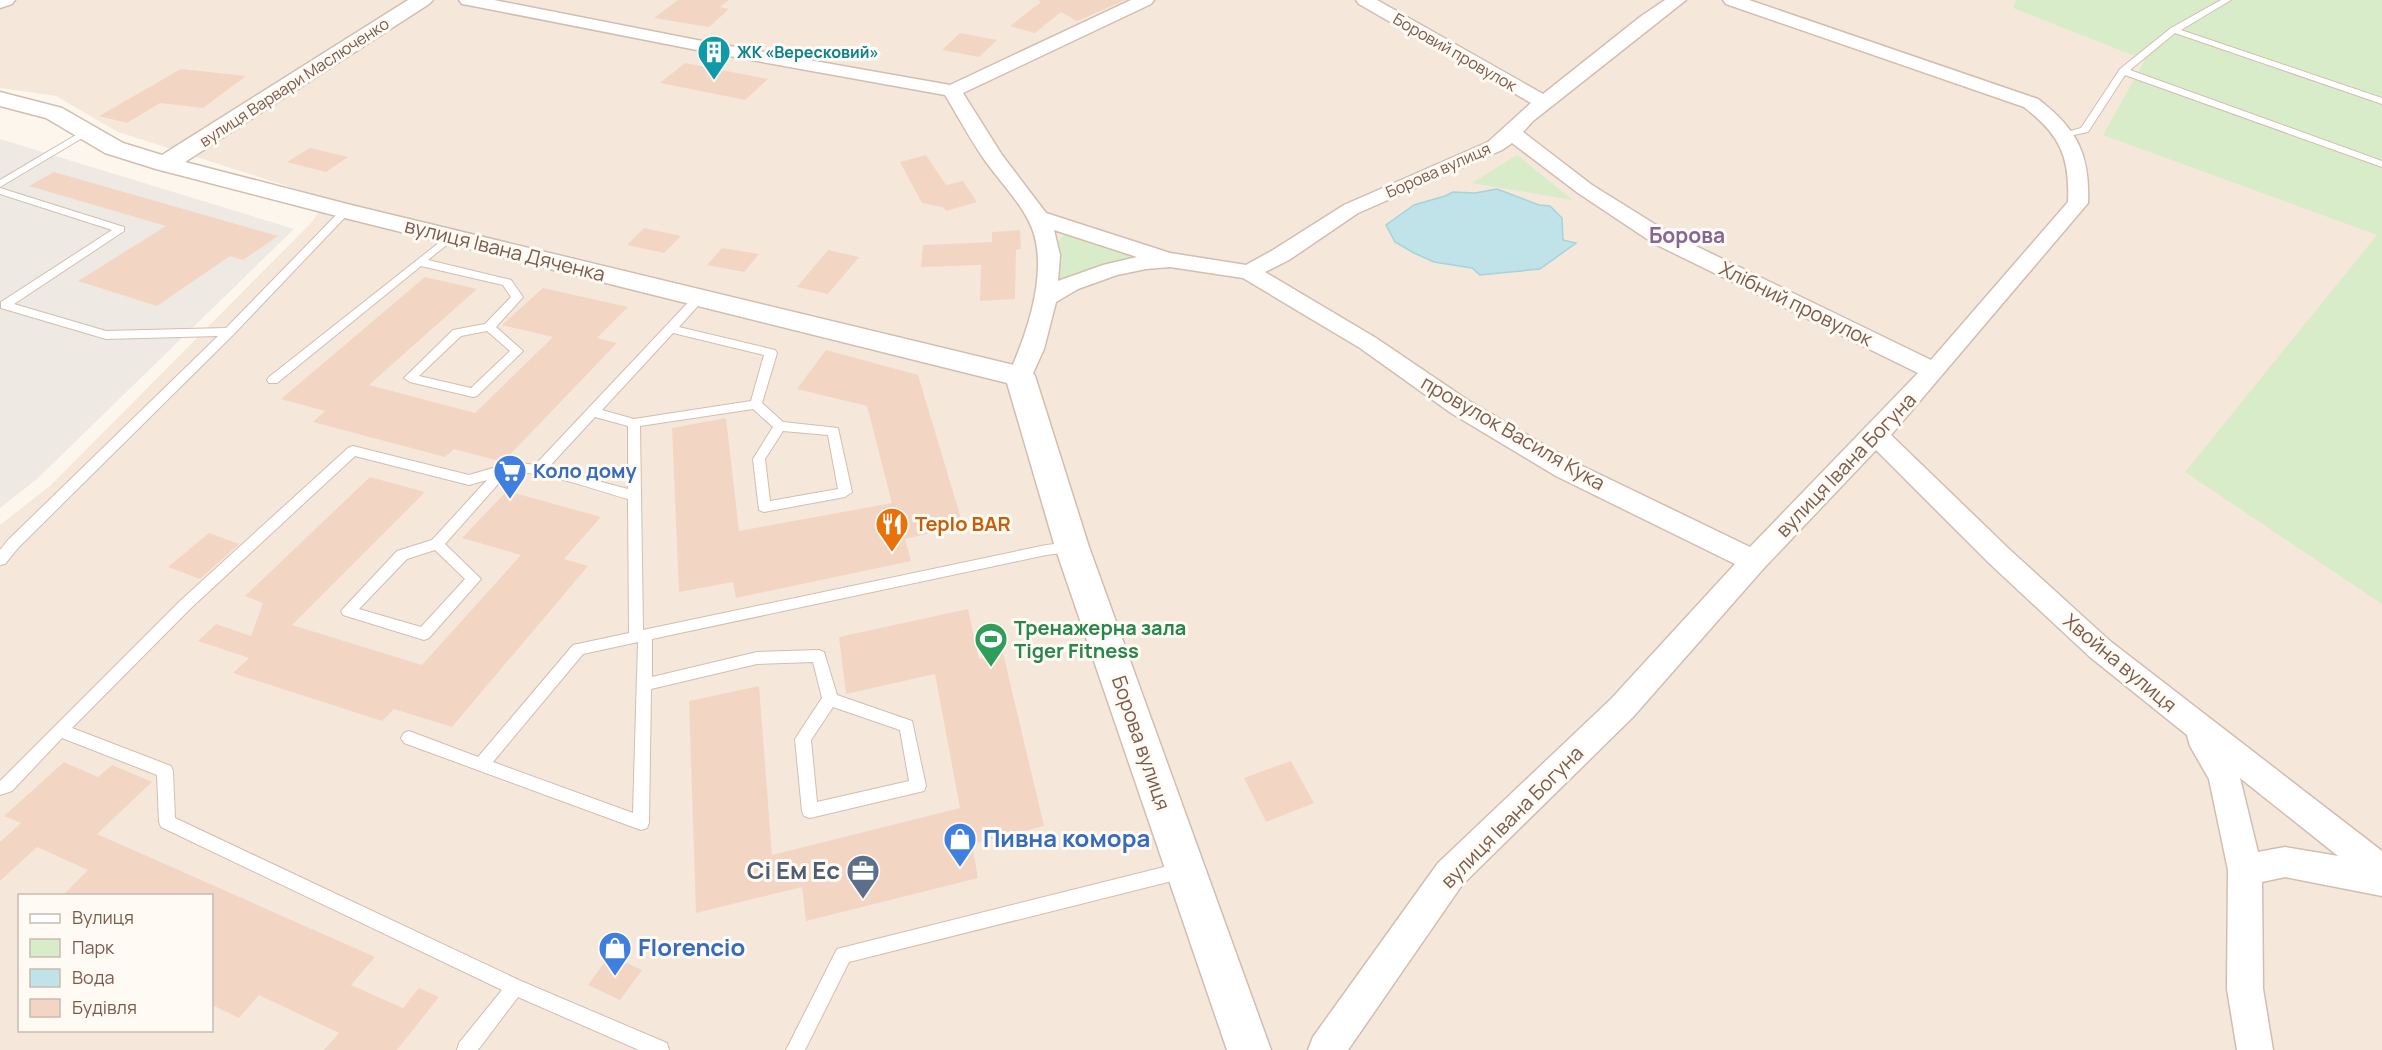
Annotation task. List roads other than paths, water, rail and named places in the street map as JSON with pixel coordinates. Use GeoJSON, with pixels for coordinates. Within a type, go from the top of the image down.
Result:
{"type":"FeatureCollection","features":[{"type":"Feature","properties":{"kind":"street"},"geometry":{"type":"LineString","coordinates":[[0,3],[6,0]]}},
{"type":"Feature","properties":{"kind":"street","name":"вулиця Варвари Маслюченко"},"geometry":{"type":"LineString","coordinates":[[165,164],[422,0]]}},
{"type":"Feature","properties":{"kind":"street"},"geometry":{"type":"LineString","coordinates":[[468,0],[707,47],[952,91],[1145,0]]}},
{"type":"Feature","properties":{"kind":"street","name":"Боровий провулок"},"geometry":{"type":"LineString","coordinates":[[1365,0],[1545,103]]}},
{"type":"Feature","properties":{"kind":"street","name":"Борова вулиця"},"geometry":{"type":"LineString","coordinates":[[1249,272],[1290,250],[1351,209],[1495,146],[1512,133],[1526,117],[1646,21],[1677,0]]}},
{"type":"Feature","properties":{"kind":"street","name":"вулиця Івана Богуна"},"geometry":{"type":"LineString","coordinates":[[1326,1050],[1450,874],[1622,708],[1754,561],[1934,372],[2078,203],[2080,177],[2067,135],[2050,117],[2031,103],[1732,0]]}},
{"type":"Feature","properties":{"kind":"street"},"geometry":{"type":"LineString","coordinates":[[952,91],[993,157],[1038,218],[1045,234],[1049,255],[1046,298],[1032,349],[1020,376]]}},
{"type":"Feature","properties":{"kind":"street","name":"вулиця Івана Дяченка"},"geometry":{"type":"LineString","coordinates":[[0,99],[54,113],[114,148],[165,164],[450,237],[1020,376]]}},
{"type":"Feature","properties":{"kind":"street","name":"Хлібний провулок"},"geometry":{"type":"LineString","coordinates":[[1512,133],[1585,189],[1661,238],[1934,372]]}},
{"type":"Feature","properties":{"kind":"street"},"geometry":{"type":"LineString","coordinates":[[1038,218],[1170,260],[1249,272]]}},
{"type":"Feature","properties":{"kind":"street"},"geometry":{"type":"LineString","coordinates":[[1046,298],[1070,284],[1111,270],[1170,260]]}},
{"type":"Feature","properties":{"kind":"street","name":"провулок Василя Кука"},"geometry":{"type":"LineString","coordinates":[[1249,272],[1368,343],[1460,407],[1565,469],[1754,561]]}},
{"type":"Feature","properties":{"kind":"street","name":"Борова вулиця"},"geometry":{"type":"LineString","coordinates":[[1020,376],[1072,547],[1250,1050]]}},
{"type":"Feature","properties":{"kind":"street","name":"Хвойна вулиця"},"geometry":{"type":"LineString","coordinates":[[1876,435],[1999,556],[2100,649],[2382,871]]}},
{"type":"Feature","properties":{"kind":"street"},"geometry":{"type":"LineString","coordinates":[[2192,723],[2224,777],[2245,870],[2245,989],[2255,1050]]}},
{"type":"Feature","properties":{"kind":"street"},"geometry":{"type":"LineString","coordinates":[[2245,870],[2285,862],[2382,880]]}},
{"type":"Feature","properties":{"kind":"lane"},"geometry":{"type":"LineString","coordinates":[[2067,135],[2085,130],[2123,70],[2174,30],[2227,0]]}},
{"type":"Feature","properties":{"kind":"lane"},"geometry":{"type":"LineString","coordinates":[[2174,30],[2382,101]]}},
{"type":"Feature","properties":{"kind":"lane"},"geometry":{"type":"LineString","coordinates":[[2123,70],[2382,164]]}},
{"type":"Feature","properties":{"kind":"lane"},"geometry":{"type":"LineString","coordinates":[[0,184],[86,132]]}},
{"type":"Feature","properties":{"kind":"lane"},"geometry":{"type":"LineString","coordinates":[[0,191],[120,229],[5,305],[106,334],[229,332]]}},
{"type":"Feature","properties":{"kind":"lane"},"geometry":{"type":"LineString","coordinates":[[0,560],[13,544],[229,332],[346,211]]}},
{"type":"Feature","properties":{"kind":"lane"},"geometry":{"type":"LineString","coordinates":[[273,380],[450,237]]}},
{"type":"Feature","properties":{"kind":"lane"},"geometry":{"type":"LineString","coordinates":[[420,262],[507,282],[517,297],[489,327],[457,333],[410,378],[473,393],[517,351],[489,327]]}},
{"type":"Feature","properties":{"kind":"lane"},"geometry":{"type":"LineString","coordinates":[[538,470],[673,329],[700,297]]}},
{"type":"Feature","properties":{"kind":"lane"},"geometry":{"type":"LineString","coordinates":[[673,329],[771,353],[756,404]]}},
{"type":"Feature","properties":{"kind":"lane"},"geometry":{"type":"LineString","coordinates":[[594,412],[634,423],[756,404]]}},
{"type":"Feature","properties":{"kind":"lane"},"geometry":{"type":"LineString","coordinates":[[756,404],[780,426],[834,431],[845,492],[764,507],[759,459],[780,426]]}},
{"type":"Feature","properties":{"kind":"lane"},"geometry":{"type":"LineString","coordinates":[[409,738],[641,823],[646,684],[641,636],[634,423]]}},
{"type":"Feature","properties":{"kind":"lane"},"geometry":{"type":"LineString","coordinates":[[0,788],[6,786],[185,605],[353,451],[469,480],[514,467],[538,470],[635,496]]}},
{"type":"Feature","properties":{"kind":"lane"},"geometry":{"type":"LineString","coordinates":[[437,544],[474,579],[424,634],[348,611],[402,555],[437,544],[503,470]]}},
{"type":"Feature","properties":{"kind":"lane"},"geometry":{"type":"LineString","coordinates":[[482,765],[578,649],[1046,550],[1072,547]]}},
{"type":"Feature","properties":{"kind":"lane"},"geometry":{"type":"LineString","coordinates":[[646,684],[758,658],[819,656],[830,699],[803,738],[810,811],[918,786],[907,726],[830,699]]}},
{"type":"Feature","properties":{"kind":"lane"},"geometry":{"type":"LineString","coordinates":[[60,730],[165,771],[167,822],[515,987],[660,1050]]}},
{"type":"Feature","properties":{"kind":"lane"},"geometry":{"type":"LineString","coordinates":[[795,1050],[843,955],[1186,870]]}},
{"type":"Feature","properties":{"kind":"lane"},"geometry":{"type":"LineString","coordinates":[[466,1050],[515,987]]}},
{"type":"Feature","properties":{"kind":"water"},"geometry":{"type":"Polygon","coordinates":[[[1497,189],[1539,205],[1550,206],[1562,218],[1563,240],[1576,243],[1540,269],[1480,275],[1472,268],[1434,262],[1414,253],[1395,242],[1386,225],[1414,205],[1453,192],[1475,193],[1497,189]]]}},
{"type":"Feature","properties":{"kind":"place","name":"ЖК «Вересковий»"},"geometry":{"type":"Point","coordinates":[714,81]}},
{"type":"Feature","properties":{"kind":"place","name":"Коло дому"},"geometry":{"type":"Point","coordinates":[510,500]}},
{"type":"Feature","properties":{"kind":"place","name":"Teplo BAR"},"geometry":{"type":"Point","coordinates":[892,553]}},
{"type":"Feature","properties":{"kind":"place","name":"Тренажерна зала Tiger Fitness"},"geometry":{"type":"Point","coordinates":[991,668]}},
{"type":"Feature","properties":{"kind":"place","name":"Пивна комора"},"geometry":{"type":"Point","coordinates":[960,868]}},
{"type":"Feature","properties":{"kind":"place","name":"Сі Ем Ес"},"geometry":{"type":"Point","coordinates":[863,900]}},
{"type":"Feature","properties":{"kind":"place","name":"Florencio"},"geometry":{"type":"Point","coordinates":[615,977]}},
{"type":"Feature","properties":{"kind":"district","name":"Борова"},"geometry":{"type":"Point","coordinates":[1687,236]}}]}
